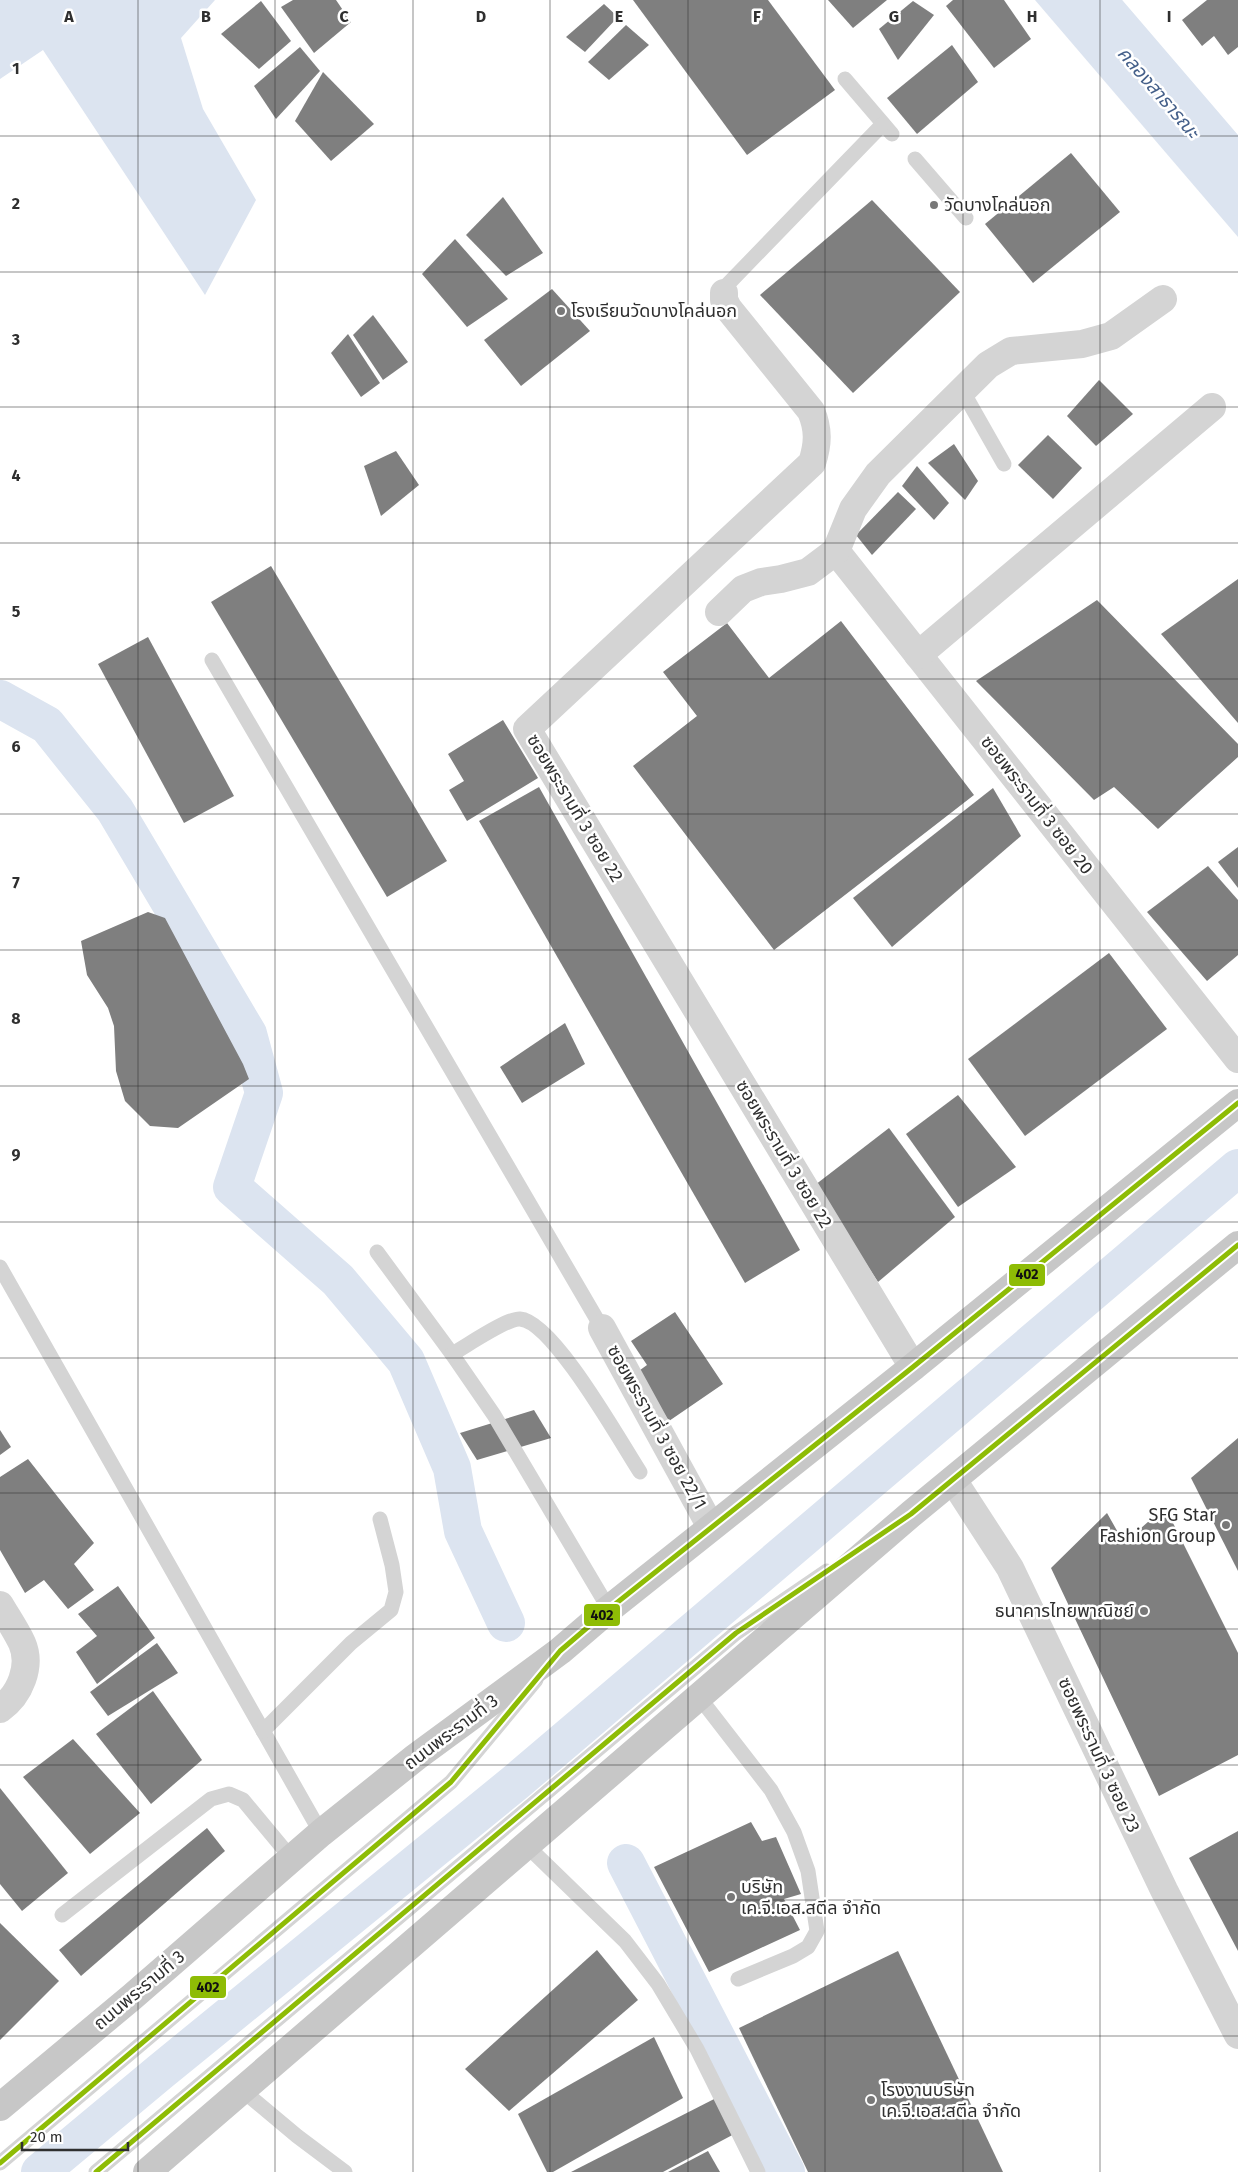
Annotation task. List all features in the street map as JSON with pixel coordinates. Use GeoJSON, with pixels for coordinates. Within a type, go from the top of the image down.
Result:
{"type":"FeatureCollection","features":[{"type":"Feature","properties":{"kind":"main road","name":"ถนนพระรามที่ 3"},"geometry":{"type":"LineString","coordinates":[[0,2107],[321,1833],[416,1758],[560,1651],[609,1609],[913,1367],[1238,1103]]}},
{"type":"Feature","properties":{"kind":"main road"},"geometry":{"type":"LineString","coordinates":[[147,2172],[911,1514],[1238,1245]]}},
{"type":"Feature","properties":{"kind":"street","name":"ซอยพระรามที่ 3 ซอย 22"},"geometry":{"type":"LineString","coordinates":[[724,293],[724,300],[728,308],[811,411],[817,425],[818,445],[812,463],[527,729],[913,1367]]}},
{"type":"Feature","properties":{"kind":"street"},"geometry":{"type":"LineString","coordinates":[[719,612],[743,589],[761,582],[808,572],[836,551],[852,510],[878,474],[988,365],[1011,351],[1082,344],[1111,336],[1163,300]]}},
{"type":"Feature","properties":{"kind":"street"},"geometry":{"type":"LineString","coordinates":[[918,655],[1212,407]]}},
{"type":"Feature","properties":{"kind":"street","name":"ซอยพระรามที่ 3 ซอย 20"},"geometry":{"type":"LineString","coordinates":[[836,551],[1238,1059]]}},
{"type":"Feature","properties":{"kind":"street","name":"ซอยพระรามที่ 3 ซอย 22/1"},"geometry":{"type":"LineString","coordinates":[[602,1328],[711,1527]]}},
{"type":"Feature","properties":{"kind":"street","name":"ซอยพระรามที่ 3 ซอย 23"},"geometry":{"type":"LineString","coordinates":[[953,1480],[1010,1568],[1164,1890],[1238,2035]]}},
{"type":"Feature","properties":{"kind":"street"},"geometry":{"type":"LineString","coordinates":[[0,1605],[23,1644],[26,1669],[18,1689],[0,1710]]}},
{"type":"Feature","properties":{"kind":"lane"},"geometry":{"type":"LineString","coordinates":[[724,293],[728,284],[888,129],[845,79]]}},
{"type":"Feature","properties":{"kind":"lane"},"geometry":{"type":"LineString","coordinates":[[915,159],[966,218]]}},
{"type":"Feature","properties":{"kind":"lane"},"geometry":{"type":"LineString","coordinates":[[962,390],[1004,464]]}},
{"type":"Feature","properties":{"kind":"lane"},"geometry":{"type":"LineString","coordinates":[[212,660],[602,1328]]}},
{"type":"Feature","properties":{"kind":"lane"},"geometry":{"type":"LineString","coordinates":[[377,1252],[494,1415],[609,1609]]}},
{"type":"Feature","properties":{"kind":"lane"},"geometry":{"type":"LineString","coordinates":[[0,1267],[321,1833]]}},
{"type":"Feature","properties":{"kind":"lane"},"geometry":{"type":"LineString","coordinates":[[452,1354],[504,1324],[519,1319],[536,1325],[562,1352],[640,1472]]}},
{"type":"Feature","properties":{"kind":"lane"},"geometry":{"type":"LineString","coordinates":[[96,2172],[736,1633],[911,1514]]}},
{"type":"Feature","properties":{"kind":"lane"},"geometry":{"type":"LineString","coordinates":[[263,1731],[351,1643],[391,1610],[396,1592],[392,1565],[380,1519]]}},
{"type":"Feature","properties":{"kind":"lane"},"geometry":{"type":"LineString","coordinates":[[0,2163],[450,1782],[560,1651]]}},
{"type":"Feature","properties":{"kind":"lane"},"geometry":{"type":"LineString","coordinates":[[699,1697],[771,1790],[794,1832],[808,1871],[817,1931],[808,1946],[793,1956],[738,1979]]}},
{"type":"Feature","properties":{"kind":"lane"},"geometry":{"type":"LineString","coordinates":[[62,1915],[211,1799],[228,1794],[244,1800],[292,1859]]}},
{"type":"Feature","properties":{"kind":"lane"},"geometry":{"type":"LineString","coordinates":[[526,1845],[625,1941],[658,1984],[696,2049],[758,2172]]}},
{"type":"Feature","properties":{"kind":"lane"},"geometry":{"type":"LineString","coordinates":[[242,2090],[297,2136],[345,2172]]}},
{"type":"Feature","properties":{"kind":"shaded area"},"geometry":{"type":"Polygon","coordinates":[[[0,0],[215,0],[181,38],[203,109],[256,200],[205,295],[43,50],[0,79],[0,0]]]}},
{"type":"Feature","properties":{"kind":"shaded area"},"geometry":{"type":"Polygon","coordinates":[[[1035,0],[1085,0],[1238,205],[1238,237],[1035,0]]]}},
{"type":"Feature","properties":{"kind":"building"},"geometry":{"type":"Polygon","coordinates":[[[293,0],[336,0],[351,22],[314,53],[281,7],[293,0]]]}},
{"type":"Feature","properties":{"kind":"building"},"geometry":{"type":"Polygon","coordinates":[[[633,0],[768,0],[835,90],[747,155],[633,0]]]}},
{"type":"Feature","properties":{"kind":"building"},"geometry":{"type":"Polygon","coordinates":[[[828,0],[887,0],[853,28],[828,0]]]}},
{"type":"Feature","properties":{"kind":"building"},"geometry":{"type":"Polygon","coordinates":[[[953,0],[1004,0],[1031,39],[994,68],[946,6],[953,0]]]}},
{"type":"Feature","properties":{"kind":"building"},"geometry":{"type":"Polygon","coordinates":[[[1207,0],[1238,0],[1238,47],[1228,55],[1214,36],[1202,46],[1182,20],[1207,0]]]}},
{"type":"Feature","properties":{"kind":"building"},"geometry":{"type":"Polygon","coordinates":[[[261,1],[291,41],[259,69],[221,34],[261,1]]]}},
{"type":"Feature","properties":{"kind":"building"},"geometry":{"type":"Polygon","coordinates":[[[913,1],[934,15],[898,60],[879,29],[913,1]]]}},
{"type":"Feature","properties":{"kind":"building"},"geometry":{"type":"Polygon","coordinates":[[[604,4],[618,17],[585,52],[566,37],[604,4]]]}},
{"type":"Feature","properties":{"kind":"building"},"geometry":{"type":"Polygon","coordinates":[[[626,25],[649,45],[609,80],[588,62],[626,25]]]}},
{"type":"Feature","properties":{"kind":"building"},"geometry":{"type":"Polygon","coordinates":[[[952,45],[978,82],[917,134],[887,98],[952,45]]]}},
{"type":"Feature","properties":{"kind":"building"},"geometry":{"type":"Polygon","coordinates":[[[300,47],[320,71],[276,119],[254,86],[300,47]]]}},
{"type":"Feature","properties":{"kind":"building"},"geometry":{"type":"Polygon","coordinates":[[[323,72],[374,124],[331,161],[295,121],[323,72]]]}},
{"type":"Feature","properties":{"kind":"building"},"geometry":{"type":"Polygon","coordinates":[[[1071,153],[1120,212],[1033,283],[985,224],[1071,153]]]}},
{"type":"Feature","properties":{"kind":"building"},"geometry":{"type":"Polygon","coordinates":[[[503,197],[543,253],[506,276],[466,235],[503,197]]]}},
{"type":"Feature","properties":{"kind":"building"},"geometry":{"type":"Polygon","coordinates":[[[872,200],[960,292],[853,393],[760,295],[872,200]]]}},
{"type":"Feature","properties":{"kind":"building"},"geometry":{"type":"Polygon","coordinates":[[[455,239],[508,299],[467,327],[422,274],[455,239]]]}},
{"type":"Feature","properties":{"kind":"building"},"geometry":{"type":"Polygon","coordinates":[[[552,289],[590,331],[521,386],[484,340],[552,289]]]}},
{"type":"Feature","properties":{"kind":"building"},"geometry":{"type":"Polygon","coordinates":[[[373,315],[408,362],[383,380],[353,335],[373,315]]]}},
{"type":"Feature","properties":{"kind":"building"},"geometry":{"type":"Polygon","coordinates":[[[348,334],[380,383],[361,397],[331,353],[348,334]]]}},
{"type":"Feature","properties":{"kind":"building"},"geometry":{"type":"Polygon","coordinates":[[[1099,380],[1133,414],[1096,446],[1067,416],[1099,380]]]}},
{"type":"Feature","properties":{"kind":"building"},"geometry":{"type":"Polygon","coordinates":[[[1048,435],[1082,468],[1053,499],[1018,465],[1048,435]]]}},
{"type":"Feature","properties":{"kind":"building"},"geometry":{"type":"Polygon","coordinates":[[[954,444],[978,481],[965,500],[928,463],[954,444]]]}},
{"type":"Feature","properties":{"kind":"building"},"geometry":{"type":"Polygon","coordinates":[[[396,451],[419,485],[381,516],[364,466],[396,451]]]}},
{"type":"Feature","properties":{"kind":"building"},"geometry":{"type":"Polygon","coordinates":[[[917,466],[949,503],[934,520],[902,486],[917,466]]]}},
{"type":"Feature","properties":{"kind":"building"},"geometry":{"type":"Polygon","coordinates":[[[898,492],[916,509],[872,555],[856,535],[898,492]]]}},
{"type":"Feature","properties":{"kind":"building"},"geometry":{"type":"Polygon","coordinates":[[[271,566],[447,861],[387,897],[211,602],[271,566]]]}},
{"type":"Feature","properties":{"kind":"building"},"geometry":{"type":"Polygon","coordinates":[[[1238,579],[1238,723],[1161,634],[1238,579]]]}},
{"type":"Feature","properties":{"kind":"building"},"geometry":{"type":"Polygon","coordinates":[[[1097,600],[1238,744],[1238,757],[1158,829],[1114,787],[1094,800],[976,681],[1097,600]]]}},
{"type":"Feature","properties":{"kind":"building"},"geometry":{"type":"Polygon","coordinates":[[[841,621],[974,795],[774,950],[633,766],[697,716],[663,672],[727,623],[769,678],[841,621]]]}},
{"type":"Feature","properties":{"kind":"building"},"geometry":{"type":"Polygon","coordinates":[[[148,637],[234,796],[184,823],[98,664],[148,637]]]}},
{"type":"Feature","properties":{"kind":"building"},"geometry":{"type":"Polygon","coordinates":[[[503,720],[538,778],[467,821],[449,790],[464,781],[448,754],[503,720]]]}},
{"type":"Feature","properties":{"kind":"building"},"geometry":{"type":"Polygon","coordinates":[[[539,787],[800,1250],[745,1283],[479,821],[539,787]]]}},
{"type":"Feature","properties":{"kind":"building"},"geometry":{"type":"Polygon","coordinates":[[[993,788],[1021,836],[892,947],[853,898],[993,788]]]}},
{"type":"Feature","properties":{"kind":"building"},"geometry":{"type":"Polygon","coordinates":[[[1238,847],[1238,888],[1218,862],[1238,847]]]}},
{"type":"Feature","properties":{"kind":"building"},"geometry":{"type":"Polygon","coordinates":[[[1208,866],[1238,900],[1238,955],[1207,981],[1147,912],[1208,866]]]}},
{"type":"Feature","properties":{"kind":"building"},"geometry":{"type":"Polygon","coordinates":[[[148,912],[165,918],[243,1064],[249,1079],[178,1128],[150,1126],[125,1101],[116,1071],[114,1026],[108,1008],[87,975],[81,941],[148,912]]]}},
{"type":"Feature","properties":{"kind":"building"},"geometry":{"type":"Polygon","coordinates":[[[1109,953],[1167,1029],[1025,1136],[968,1059],[1109,953]]]}},
{"type":"Feature","properties":{"kind":"building"},"geometry":{"type":"Polygon","coordinates":[[[565,1023],[585,1064],[522,1103],[500,1067],[565,1023]]]}},
{"type":"Feature","properties":{"kind":"building"},"geometry":{"type":"Polygon","coordinates":[[[958,1095],[1016,1167],[958,1207],[906,1134],[958,1095]]]}},
{"type":"Feature","properties":{"kind":"building"},"geometry":{"type":"Polygon","coordinates":[[[889,1128],[955,1217],[878,1282],[815,1185],[889,1128]]]}},
{"type":"Feature","properties":{"kind":"building"},"geometry":{"type":"Polygon","coordinates":[[[675,1312],[723,1384],[669,1421],[636,1373],[647,1365],[631,1341],[675,1312]]]}},
{"type":"Feature","properties":{"kind":"building"},"geometry":{"type":"Polygon","coordinates":[[[534,1410],[551,1438],[477,1460],[460,1433],[534,1410]]]}},
{"type":"Feature","properties":{"kind":"building"},"geometry":{"type":"Polygon","coordinates":[[[0,1430],[11,1447],[0,1455],[0,1430]]]}},
{"type":"Feature","properties":{"kind":"building","name":"SFG Star Fashion Group"},"geometry":{"type":"Polygon","coordinates":[[[1238,1438],[1238,1571],[1191,1478],[1238,1438]]]}},
{"type":"Feature","properties":{"kind":"building"},"geometry":{"type":"Polygon","coordinates":[[[28,1459],[94,1543],[74,1564],[94,1590],[68,1609],[44,1580],[25,1593],[0,1550],[0,1477],[28,1459]]]}},
{"type":"Feature","properties":{"kind":"building","name":"ธนาคารไทยพาณิชย์"},"geometry":{"type":"Polygon","coordinates":[[[1165,1507],[1238,1653],[1238,1755],[1159,1796],[1051,1568],[1107,1513],[1124,1543],[1165,1507]]]}},
{"type":"Feature","properties":{"kind":"building"},"geometry":{"type":"Polygon","coordinates":[[[118,1586],[155,1638],[97,1684],[76,1652],[97,1636],[78,1614],[118,1586]]]}},
{"type":"Feature","properties":{"kind":"building"},"geometry":{"type":"Polygon","coordinates":[[[157,1643],[178,1673],[108,1716],[90,1692],[157,1643]]]}},
{"type":"Feature","properties":{"kind":"building"},"geometry":{"type":"Polygon","coordinates":[[[153,1691],[202,1760],[151,1804],[96,1734],[153,1691]]]}},
{"type":"Feature","properties":{"kind":"building"},"geometry":{"type":"Polygon","coordinates":[[[73,1739],[140,1813],[90,1854],[23,1777],[73,1739]]]}},
{"type":"Feature","properties":{"kind":"building"},"geometry":{"type":"Polygon","coordinates":[[[0,1788],[68,1873],[22,1911],[0,1884],[0,1788]]]}},
{"type":"Feature","properties":{"kind":"building","name":"บริษัท เค.จี.เอส.สตีล จำกัด"},"geometry":{"type":"Polygon","coordinates":[[[751,1822],[762,1841],[776,1837],[801,1894],[784,1899],[800,1930],[709,1972],[654,1867],[751,1822]]]}},
{"type":"Feature","properties":{"kind":"building"},"geometry":{"type":"Polygon","coordinates":[[[207,1828],[225,1851],[81,1976],[59,1950],[207,1828]]]}},
{"type":"Feature","properties":{"kind":"building"},"geometry":{"type":"Polygon","coordinates":[[[1238,1831],[1238,1951],[1189,1858],[1238,1831]]]}},
{"type":"Feature","properties":{"kind":"building"},"geometry":{"type":"Polygon","coordinates":[[[0,1923],[59,1981],[0,2040],[0,1923]]]}},
{"type":"Feature","properties":{"kind":"building"},"geometry":{"type":"Polygon","coordinates":[[[597,1950],[638,2000],[509,2111],[465,2069],[597,1950]]]}},
{"type":"Feature","properties":{"kind":"building","name":"โรงงานบริษัท เค.จี.เอส.สตีล จำกัด"},"geometry":{"type":"Polygon","coordinates":[[[898,1951],[1003,2172],[808,2172],[739,2028],[898,1951]]]}},
{"type":"Feature","properties":{"kind":"building"},"geometry":{"type":"Polygon","coordinates":[[[654,2037],[683,2098],[553,2172],[547,2172],[518,2114],[654,2037]]]}},
{"type":"Feature","properties":{"kind":"building"},"geometry":{"type":"Polygon","coordinates":[[[720,2096],[738,2132],[663,2172],[571,2172],[720,2096]]]}},
{"type":"Feature","properties":{"kind":"building"},"geometry":{"type":"Polygon","coordinates":[[[708,2151],[720,2172],[668,2172],[708,2151]]]}},
{"type":"Feature","properties":{"kind":"waterway","name":"คลองสาธารณะ"},"geometry":{"type":"LineString","coordinates":[[1080,0],[1238,184]]}},
{"type":"Feature","properties":{"kind":"waterway"},"geometry":{"type":"LineString","coordinates":[[0,699],[47,725],[115,810],[248,1034],[264,1093],[232,1187],[338,1280],[406,1361],[452,1468],[463,1531],[506,1623]]}},
{"type":"Feature","properties":{"kind":"waterway"},"geometry":{"type":"LineString","coordinates":[[40,2172],[516,1782],[1238,1168]]}},
{"type":"Feature","properties":{"kind":"waterway"},"geometry":{"type":"LineString","coordinates":[[626,1863],[786,2172]]}},
{"type":"Feature","properties":{"kind":"transit line","name":"402"},"geometry":{"type":"LineString","coordinates":[[0,2163],[451,1782],[560,1651],[609,1609],[913,1367],[1238,1103]]}},
{"type":"Feature","properties":{"kind":"transit line","name":"402"},"geometry":{"type":"LineString","coordinates":[[96,2172],[736,1633],[911,1514],[1238,1245]]}},
{"type":"Feature","properties":{"kind":"place","name":"วัดบางโคล่นอก"},"geometry":{"type":"Point","coordinates":[934,205]}},
{"type":"Feature","properties":{"kind":"place","name":"โรงเรียนวัดบางโคล่นอก"},"geometry":{"type":"Point","coordinates":[561,311]}},
{"type":"Feature","properties":{"kind":"place","name":"SFG Star Fashion Group"},"geometry":{"type":"Point","coordinates":[1226,1525]}},
{"type":"Feature","properties":{"kind":"place","name":"ธนาคารไทยพาณิชย์"},"geometry":{"type":"Point","coordinates":[1144,1611]}},
{"type":"Feature","properties":{"kind":"place","name":"บริษัท เค.จี.เอส.สตีล จำกัด"},"geometry":{"type":"Point","coordinates":[731,1897]}},
{"type":"Feature","properties":{"kind":"place","name":"โรงงานบริษัท เค.จี.เอส.สตีล จำกัด"},"geometry":{"type":"Point","coordinates":[871,2100]}}]}
